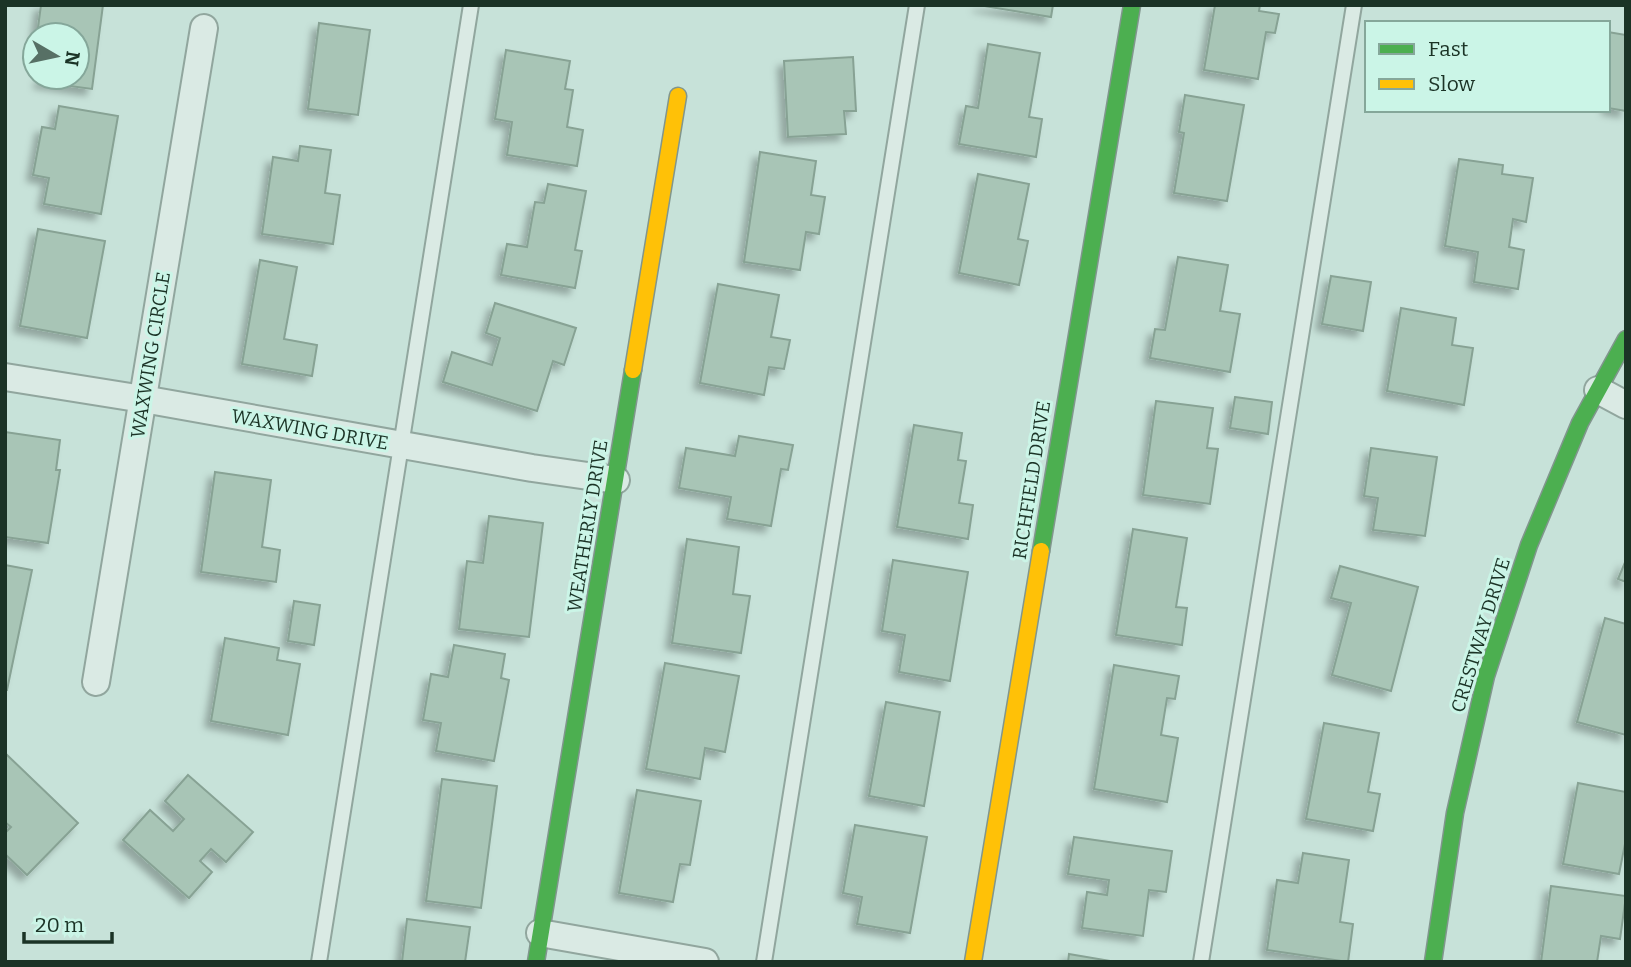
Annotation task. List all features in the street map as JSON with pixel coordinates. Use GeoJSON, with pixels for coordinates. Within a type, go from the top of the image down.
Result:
{"type":"FeatureCollection","features":[{"type":"Feature","properties":{"kind":"street","name":"RICHFIELD DRIVE"},"geometry":{"type":"LineString","coordinates":[[973,962],[1132,5]]}},
{"type":"Feature","properties":{"kind":"street","name":"WAXWING CIRCLE"},"geometry":{"type":"LineString","coordinates":[[96,682],[204,28]]}},
{"type":"Feature","properties":{"kind":"street","name":"WEATHERLY DRIVE"},"geometry":{"type":"LineString","coordinates":[[536,962],[678,96]]}},
{"type":"Feature","properties":{"kind":"street","name":"CRESTWAY DRIVE"},"geometry":{"type":"LineString","coordinates":[[1433,962],[1455,813],[1486,676],[1529,545],[1580,423],[1626,339]]}},
{"type":"Feature","properties":{"kind":"street","name":"WAXWING DRIVE"},"geometry":{"type":"LineString","coordinates":[[5,377],[532,468],[616,480]]}},
{"type":"Feature","properties":{"kind":"street"},"geometry":{"type":"LineString","coordinates":[[1598,390],[1626,405]]}},
{"type":"Feature","properties":{"kind":"street"},"geometry":{"type":"LineString","coordinates":[[540,933],[705,962]]}},
{"type":"Feature","properties":{"kind":"lane"},"geometry":{"type":"LineString","coordinates":[[319,962],[471,5]]}},
{"type":"Feature","properties":{"kind":"lane"},"geometry":{"type":"LineString","coordinates":[[764,962],[917,5]]}},
{"type":"Feature","properties":{"kind":"lane"},"geometry":{"type":"LineString","coordinates":[[1201,962],[1354,5]]}},
{"type":"Feature","properties":{"kind":"building"},"geometry":{"type":"Polygon","coordinates":[[[41,5],[103,5],[92,89],[91,21],[39,21],[41,5]]]}},
{"type":"Feature","properties":{"kind":"building"},"geometry":{"type":"Polygon","coordinates":[[[978,5],[1053,5],[1051,17],[978,5]]]}},
{"type":"Feature","properties":{"kind":"building"},"geometry":{"type":"Polygon","coordinates":[[[1215,5],[1260,5],[1259,11],[1279,14],[1275,33],[1266,32],[1258,79],[1204,70],[1215,5]]]}},
{"type":"Feature","properties":{"kind":"building"},"geometry":{"type":"Polygon","coordinates":[[[319,23],[370,30],[358,115],[308,109],[319,23]]]}},
{"type":"Feature","properties":{"kind":"building"},"geometry":{"type":"Polygon","coordinates":[[[1610,32],[1626,35],[1626,111],[1610,108],[1610,32]]]}},
{"type":"Feature","properties":{"kind":"building"},"geometry":{"type":"Polygon","coordinates":[[[988,44],[1040,53],[1029,117],[1042,119],[1036,157],[959,144],[966,106],[978,108],[988,44]]]}},
{"type":"Feature","properties":{"kind":"building"},"geometry":{"type":"Polygon","coordinates":[[[506,50],[570,61],[565,89],[573,90],[567,127],[583,130],[577,166],[507,155],[512,122],[495,119],[506,50]]]}},
{"type":"Feature","properties":{"kind":"building"},"geometry":{"type":"Polygon","coordinates":[[[853,57],[856,111],[844,111],[846,134],[788,137],[784,61],[853,57]]]}},
{"type":"Feature","properties":{"kind":"building"},"geometry":{"type":"Polygon","coordinates":[[[1185,95],[1244,105],[1227,201],[1174,193],[1184,133],[1179,132],[1185,95]]]}},
{"type":"Feature","properties":{"kind":"building"},"geometry":{"type":"Polygon","coordinates":[[[59,106],[118,116],[101,214],[44,204],[49,178],[33,175],[42,127],[55,129],[59,106]]]}},
{"type":"Feature","properties":{"kind":"building"},"geometry":{"type":"Polygon","coordinates":[[[300,146],[331,150],[325,193],[340,195],[333,244],[262,234],[273,157],[298,161],[300,146]]]}},
{"type":"Feature","properties":{"kind":"building"},"geometry":{"type":"Polygon","coordinates":[[[760,152],[816,161],[811,195],[825,197],[819,234],[806,232],[800,270],[744,262],[760,152]]]}},
{"type":"Feature","properties":{"kind":"building"},"geometry":{"type":"Polygon","coordinates":[[[1459,159],[1503,165],[1502,174],[1533,178],[1526,222],[1513,219],[1509,247],[1524,250],[1518,289],[1474,282],[1478,252],[1445,246],[1459,159]]]}},
{"type":"Feature","properties":{"kind":"building"},"geometry":{"type":"Polygon","coordinates":[[[978,174],[1029,184],[1018,239],[1028,241],[1019,285],[959,273],[978,174]]]}},
{"type":"Feature","properties":{"kind":"building"},"geometry":{"type":"Polygon","coordinates":[[[548,184],[586,191],[575,250],[582,251],[575,288],[501,275],[507,244],[527,247],[535,202],[544,203],[548,184]]]}},
{"type":"Feature","properties":{"kind":"building"},"geometry":{"type":"Polygon","coordinates":[[[38,229],[105,241],[87,338],[20,326],[38,229]]]}},
{"type":"Feature","properties":{"kind":"building"},"geometry":{"type":"Polygon","coordinates":[[[1178,257],[1228,265],[1220,311],[1240,314],[1230,372],[1150,358],[1155,329],[1165,330],[1178,257]]]}},
{"type":"Feature","properties":{"kind":"building"},"geometry":{"type":"Polygon","coordinates":[[[260,260],[297,267],[284,339],[317,345],[312,376],[242,364],[260,260]]]}},
{"type":"Feature","properties":{"kind":"building"},"geometry":{"type":"Polygon","coordinates":[[[1331,276],[1371,282],[1363,331],[1322,324],[1331,276]]]}},
{"type":"Feature","properties":{"kind":"building"},"geometry":{"type":"Polygon","coordinates":[[[718,284],[779,295],[771,337],[790,340],[784,369],[769,367],[764,395],[700,383],[718,284]]]}},
{"type":"Feature","properties":{"kind":"building"},"geometry":{"type":"Polygon","coordinates":[[[495,303],[576,328],[564,365],[553,361],[537,411],[443,382],[452,352],[492,365],[500,338],[486,333],[495,303]]]}},
{"type":"Feature","properties":{"kind":"building"},"geometry":{"type":"Polygon","coordinates":[[[1401,308],[1456,318],[1452,345],[1473,348],[1464,405],[1387,391],[1401,308]]]}},
{"type":"Feature","properties":{"kind":"building"},"geometry":{"type":"Polygon","coordinates":[[[1235,397],[1272,402],[1268,434],[1230,428],[1235,397]]]}},
{"type":"Feature","properties":{"kind":"building"},"geometry":{"type":"Polygon","coordinates":[[[1156,401],[1213,408],[1207,448],[1218,449],[1210,504],[1143,495],[1156,401]]]}},
{"type":"Feature","properties":{"kind":"building"},"geometry":{"type":"Polygon","coordinates":[[[914,425],[962,433],[958,460],[966,461],[959,503],[973,505],[968,539],[897,527],[914,425]]]}},
{"type":"Feature","properties":{"kind":"building"},"geometry":{"type":"Polygon","coordinates":[[[5,432],[60,440],[56,470],[60,470],[48,543],[5,537],[5,432]]]}},
{"type":"Feature","properties":{"kind":"building"},"geometry":{"type":"Polygon","coordinates":[[[739,436],[793,445],[788,470],[781,469],[771,526],[727,519],[731,497],[679,488],[686,448],[735,456],[739,436]]]}},
{"type":"Feature","properties":{"kind":"building"},"geometry":{"type":"Polygon","coordinates":[[[1371,448],[1437,457],[1425,536],[1373,530],[1378,498],[1364,496],[1371,448]]]}},
{"type":"Feature","properties":{"kind":"building"},"geometry":{"type":"Polygon","coordinates":[[[215,472],[271,480],[262,547],[280,550],[276,582],[201,572],[215,472]]]}},
{"type":"Feature","properties":{"kind":"building"},"geometry":{"type":"Polygon","coordinates":[[[489,516],[543,523],[529,637],[459,629],[467,561],[483,563],[489,516]]]}},
{"type":"Feature","properties":{"kind":"building"},"geometry":{"type":"Polygon","coordinates":[[[1133,529],[1187,538],[1176,607],[1187,608],[1182,645],[1116,635],[1133,529]]]}},
{"type":"Feature","properties":{"kind":"building"},"geometry":{"type":"Polygon","coordinates":[[[687,539],[739,547],[733,594],[750,596],[741,653],[672,643],[687,539]]]}},
{"type":"Feature","properties":{"kind":"building"},"geometry":{"type":"Polygon","coordinates":[[[893,560],[968,572],[950,681],[899,672],[905,635],[882,631],[893,560]]]}},
{"type":"Feature","properties":{"kind":"building"},"geometry":{"type":"Polygon","coordinates":[[[1626,560],[1626,582],[1618,579],[1626,560]]]}},
{"type":"Feature","properties":{"kind":"building"},"geometry":{"type":"Polygon","coordinates":[[[5,565],[32,570],[7,690],[5,690],[5,565]]]}},
{"type":"Feature","properties":{"kind":"building"},"geometry":{"type":"Polygon","coordinates":[[[1340,566],[1418,587],[1391,691],[1332,675],[1351,603],[1331,598],[1340,566]]]}},
{"type":"Feature","properties":{"kind":"building"},"geometry":{"type":"Polygon","coordinates":[[[294,601],[320,605],[314,645],[288,641],[294,601]]]}},
{"type":"Feature","properties":{"kind":"building"},"geometry":{"type":"Polygon","coordinates":[[[1605,618],[1626,624],[1626,735],[1577,722],[1605,618]]]}},
{"type":"Feature","properties":{"kind":"building"},"geometry":{"type":"Polygon","coordinates":[[[225,638],[279,648],[277,660],[300,664],[288,735],[211,721],[225,638]]]}},
{"type":"Feature","properties":{"kind":"building"},"geometry":{"type":"Polygon","coordinates":[[[454,645],[505,654],[501,678],[509,680],[494,761],[436,751],[441,723],[423,720],[431,674],[448,677],[454,645]]]}},
{"type":"Feature","properties":{"kind":"building"},"geometry":{"type":"Polygon","coordinates":[[[665,663],[739,676],[725,752],[705,748],[700,779],[646,769],[665,663]]]}},
{"type":"Feature","properties":{"kind":"building"},"geometry":{"type":"Polygon","coordinates":[[[1114,665],[1179,676],[1175,699],[1167,698],[1161,735],[1178,738],[1167,802],[1094,789],[1114,665]]]}},
{"type":"Feature","properties":{"kind":"building"},"geometry":{"type":"Polygon","coordinates":[[[886,702],[940,712],[924,806],[869,796],[886,702]]]}},
{"type":"Feature","properties":{"kind":"building"},"geometry":{"type":"Polygon","coordinates":[[[1324,723],[1379,733],[1368,792],[1380,794],[1373,831],[1306,819],[1324,723]]]}},
{"type":"Feature","properties":{"kind":"building"},"geometry":{"type":"Polygon","coordinates":[[[5,753],[78,823],[27,875],[5,854],[5,833],[11,827],[5,822],[5,753]]]}},
{"type":"Feature","properties":{"kind":"building"},"geometry":{"type":"Polygon","coordinates":[[[188,775],[253,832],[226,862],[211,849],[200,861],[212,872],[189,898],[123,840],[150,810],[173,831],[184,819],[165,801],[188,775]]]}},
{"type":"Feature","properties":{"kind":"building"},"geometry":{"type":"Polygon","coordinates":[[[442,779],[497,786],[481,908],[426,901],[442,779]]]}},
{"type":"Feature","properties":{"kind":"building"},"geometry":{"type":"Polygon","coordinates":[[[1578,783],[1626,792],[1626,839],[1619,874],[1563,864],[1578,783]]]}},
{"type":"Feature","properties":{"kind":"building"},"geometry":{"type":"Polygon","coordinates":[[[637,790],[701,801],[690,865],[680,864],[673,902],[619,893],[637,790]]]}},
{"type":"Feature","properties":{"kind":"building"},"geometry":{"type":"Polygon","coordinates":[[[855,825],[927,837],[910,933],[857,924],[862,897],[843,893],[855,825]]]}},
{"type":"Feature","properties":{"kind":"building"},"geometry":{"type":"Polygon","coordinates":[[[1074,837],[1172,851],[1166,892],[1149,890],[1143,936],[1082,928],[1087,892],[1107,895],[1109,880],[1068,874],[1074,837]]]}},
{"type":"Feature","properties":{"kind":"building"},"geometry":{"type":"Polygon","coordinates":[[[1303,853],[1349,860],[1340,922],[1353,924],[1348,962],[1267,950],[1277,880],[1298,883],[1303,853]]]}},
{"type":"Feature","properties":{"kind":"building"},"geometry":{"type":"Polygon","coordinates":[[[1551,886],[1626,896],[1620,939],[1601,936],[1597,962],[1541,962],[1551,886]]]}},
{"type":"Feature","properties":{"kind":"building"},"geometry":{"type":"Polygon","coordinates":[[[407,919],[470,927],[465,962],[402,962],[407,919]]]}},
{"type":"Feature","properties":{"kind":"building"},"geometry":{"type":"Polygon","coordinates":[[[1069,954],[1116,962],[1068,962],[1069,954]]]}},
{"type":"Feature","properties":{"kind":"traffic: fast"},"geometry":{"type":"LineString","coordinates":[[1041,551],[1132,5]]}},
{"type":"Feature","properties":{"kind":"traffic: fast"},"geometry":{"type":"LineString","coordinates":[[1433,962],[1455,813],[1486,676],[1529,545],[1580,423],[1626,339]]}},
{"type":"Feature","properties":{"kind":"traffic: fast"},"geometry":{"type":"LineString","coordinates":[[536,962],[633,370]]}},
{"type":"Feature","properties":{"kind":"traffic: slow"},"geometry":{"type":"LineString","coordinates":[[633,370],[678,96]]}},
{"type":"Feature","properties":{"kind":"traffic: slow"},"geometry":{"type":"LineString","coordinates":[[973,962],[1041,551]]}}]}
